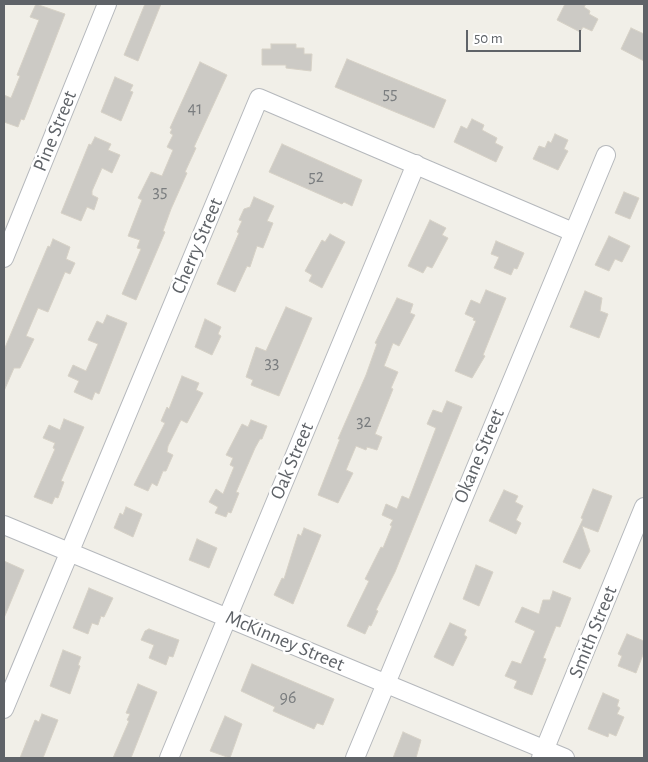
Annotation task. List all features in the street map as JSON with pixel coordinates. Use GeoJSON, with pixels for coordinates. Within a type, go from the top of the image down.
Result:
{"type":"FeatureCollection","features":[{"type":"Feature","properties":{"kind":"street","name":"Pine Street"},"geometry":{"type":"LineString","coordinates":[[4,258],[106,4]]}},
{"type":"Feature","properties":{"kind":"street","name":"Cherry Street"},"geometry":{"type":"LineString","coordinates":[[4,709],[259,98],[573,232]]}},
{"type":"Feature","properties":{"kind":"street","name":"Okane Street"},"geometry":{"type":"LineString","coordinates":[[355,758],[606,154]]}},
{"type":"Feature","properties":{"kind":"street","name":"Oak Street"},"geometry":{"type":"LineString","coordinates":[[169,758],[416,164]]}},
{"type":"Feature","properties":{"kind":"street","name":"Smith Street"},"geometry":{"type":"LineString","coordinates":[[543,753],[644,507]]}},
{"type":"Feature","properties":{"kind":"street","name":"McKinney Street"},"geometry":{"type":"LineString","coordinates":[[4,525],[386,683],[543,753],[565,758]]}},
{"type":"Feature","properties":{"kind":"building"},"geometry":{"type":"Polygon","coordinates":[[[36,4],[65,14],[24,120],[21,119],[18,127],[4,122],[4,95],[11,98],[20,76],[17,75],[39,20],[30,17],[36,4]]]}},
{"type":"Feature","properties":{"kind":"building"},"geometry":{"type":"Polygon","coordinates":[[[145,4],[161,4],[138,61],[124,55],[145,4]]]}},
{"type":"Feature","properties":{"kind":"building"},"geometry":{"type":"Polygon","coordinates":[[[565,4],[586,4],[584,7],[590,11],[589,14],[598,19],[592,31],[583,27],[580,32],[557,20],[565,4]]]}},
{"type":"Feature","properties":{"kind":"building"},"geometry":{"type":"Polygon","coordinates":[[[631,28],[644,34],[644,61],[621,49],[631,28]]]}},
{"type":"Feature","properties":{"kind":"building"},"geometry":{"type":"Polygon","coordinates":[[[271,44],[296,44],[296,48],[304,48],[304,54],[312,54],[311,71],[286,68],[286,65],[262,65],[262,49],[271,49],[271,44]]]}},
{"type":"Feature","properties":{"kind":"building"},"geometry":{"type":"Polygon","coordinates":[[[347,59],[446,100],[434,128],[335,87],[347,59]]]}},
{"type":"Feature","properties":{"kind":"building"},"geometry":{"type":"Polygon","coordinates":[[[200,62],[227,75],[194,147],[196,148],[185,172],[187,173],[163,231],[165,232],[136,300],[122,294],[141,249],[137,248],[140,240],[128,236],[142,200],[138,198],[151,172],[162,176],[173,150],[167,147],[173,135],[170,133],[172,129],[170,128],[200,62]]]}},
{"type":"Feature","properties":{"kind":"building"},"geometry":{"type":"Polygon","coordinates":[[[115,77],[133,85],[130,91],[133,92],[121,121],[101,112],[115,77]]]}},
{"type":"Feature","properties":{"kind":"building"},"geometry":{"type":"Polygon","coordinates":[[[472,119],[484,125],[482,130],[497,138],[495,143],[503,147],[496,162],[454,142],[461,126],[467,129],[472,119]]]}},
{"type":"Feature","properties":{"kind":"building"},"geometry":{"type":"Polygon","coordinates":[[[555,134],[568,140],[564,149],[568,151],[558,170],[533,159],[539,146],[545,148],[548,141],[551,143],[555,134]]]}},
{"type":"Feature","properties":{"kind":"building"},"geometry":{"type":"Polygon","coordinates":[[[95,137],[111,144],[108,150],[120,155],[112,173],[102,168],[92,191],[92,195],[98,198],[94,210],[87,207],[81,221],[61,213],[89,144],[91,145],[95,137]]]}},
{"type":"Feature","properties":{"kind":"building"},"geometry":{"type":"Polygon","coordinates":[[[282,144],[362,180],[352,206],[344,202],[342,204],[269,172],[282,144]]]}},
{"type":"Feature","properties":{"kind":"building"},"geometry":{"type":"Polygon","coordinates":[[[624,192],[639,198],[630,219],[615,213],[624,192]]]}},
{"type":"Feature","properties":{"kind":"building"},"geometry":{"type":"Polygon","coordinates":[[[254,197],[274,206],[267,221],[273,223],[263,248],[257,246],[250,267],[247,266],[235,292],[217,284],[239,233],[237,232],[242,221],[239,220],[244,209],[250,207],[254,197]]]}},
{"type":"Feature","properties":{"kind":"building"},"geometry":{"type":"Polygon","coordinates":[[[430,220],[446,228],[442,235],[448,238],[432,268],[427,266],[423,273],[408,266],[430,220]]]}},
{"type":"Feature","properties":{"kind":"building"},"geometry":{"type":"Polygon","coordinates":[[[330,234],[345,242],[322,288],[309,281],[312,275],[305,271],[322,240],[325,242],[330,234]]]}},
{"type":"Feature","properties":{"kind":"building"},"geometry":{"type":"Polygon","coordinates":[[[609,236],[630,246],[622,262],[615,259],[609,271],[595,265],[609,236]]]}},
{"type":"Feature","properties":{"kind":"building"},"geometry":{"type":"Polygon","coordinates":[[[53,239],[70,247],[66,259],[75,263],[70,274],[65,272],[48,312],[38,308],[26,336],[34,339],[20,368],[14,368],[4,391],[4,350],[48,246],[50,247],[53,239]]]}},
{"type":"Feature","properties":{"kind":"building"},"geometry":{"type":"Polygon","coordinates":[[[496,241],[524,253],[517,269],[514,268],[511,275],[494,268],[499,257],[491,254],[496,241]]]}},
{"type":"Feature","properties":{"kind":"building"},"geometry":{"type":"Polygon","coordinates":[[[486,290],[506,298],[483,355],[485,356],[472,378],[455,371],[476,321],[465,314],[471,300],[480,304],[486,290]]]}},
{"type":"Feature","properties":{"kind":"building"},"geometry":{"type":"Polygon","coordinates":[[[585,291],[602,298],[600,311],[608,314],[599,338],[570,327],[585,291]]]}},
{"type":"Feature","properties":{"kind":"building"},"geometry":{"type":"Polygon","coordinates":[[[397,298],[413,304],[410,313],[415,315],[399,346],[393,343],[384,366],[398,372],[375,434],[382,437],[377,450],[367,447],[366,450],[356,446],[346,470],[353,473],[338,503],[318,495],[340,439],[338,439],[366,375],[377,344],[375,343],[397,298]]]}},
{"type":"Feature","properties":{"kind":"building"},"geometry":{"type":"Polygon","coordinates":[[[286,307],[312,318],[279,396],[251,385],[253,380],[246,377],[256,347],[266,351],[286,307]]]}},
{"type":"Feature","properties":{"kind":"building"},"geometry":{"type":"Polygon","coordinates":[[[107,315],[127,323],[99,394],[95,392],[92,400],[74,392],[79,381],[68,376],[73,365],[86,371],[98,344],[88,340],[97,321],[103,324],[107,315]]]}},
{"type":"Feature","properties":{"kind":"building"},"geometry":{"type":"Polygon","coordinates":[[[205,319],[221,327],[218,334],[221,336],[212,355],[195,347],[205,319]]]}},
{"type":"Feature","properties":{"kind":"building"},"geometry":{"type":"Polygon","coordinates":[[[182,376],[199,383],[196,390],[203,393],[187,423],[181,420],[168,446],[167,452],[173,455],[166,471],[163,471],[157,486],[152,483],[148,491],[134,485],[165,423],[161,421],[167,407],[169,409],[182,376]]]}},
{"type":"Feature","properties":{"kind":"building"},"geometry":{"type":"Polygon","coordinates":[[[447,401],[462,407],[395,572],[376,610],[378,611],[371,626],[369,625],[365,634],[347,626],[369,581],[365,579],[381,547],[383,548],[392,526],[390,525],[393,520],[382,515],[386,504],[397,509],[402,496],[409,499],[436,428],[427,424],[433,410],[442,413],[447,401]]]}},
{"type":"Feature","properties":{"kind":"building"},"geometry":{"type":"Polygon","coordinates":[[[64,419],[84,427],[61,481],[64,482],[58,498],[55,497],[52,504],[34,497],[55,449],[53,448],[55,443],[43,438],[49,425],[60,430],[64,419]]]}},
{"type":"Feature","properties":{"kind":"building"},"geometry":{"type":"Polygon","coordinates":[[[251,420],[267,426],[262,439],[260,439],[255,448],[236,492],[239,493],[231,513],[228,512],[226,517],[215,513],[218,507],[209,502],[216,489],[223,494],[234,467],[230,465],[233,458],[226,455],[242,424],[248,427],[251,420]]]}},
{"type":"Feature","properties":{"kind":"building"},"geometry":{"type":"Polygon","coordinates":[[[593,489],[612,496],[598,532],[582,526],[590,551],[580,569],[563,562],[583,519],[581,518],[593,489]]]}},
{"type":"Feature","properties":{"kind":"building"},"geometry":{"type":"Polygon","coordinates":[[[504,490],[518,496],[515,502],[523,506],[516,520],[521,523],[516,534],[489,521],[504,490]]]}},
{"type":"Feature","properties":{"kind":"building"},"geometry":{"type":"Polygon","coordinates":[[[126,507],[142,514],[133,537],[114,528],[120,513],[123,515],[126,507]]]}},
{"type":"Feature","properties":{"kind":"building"},"geometry":{"type":"Polygon","coordinates":[[[304,528],[321,535],[293,604],[274,595],[282,578],[284,579],[298,534],[301,536],[304,528]]]}},
{"type":"Feature","properties":{"kind":"building"},"geometry":{"type":"Polygon","coordinates":[[[197,539],[217,548],[209,568],[189,560],[197,539]]]}},
{"type":"Feature","properties":{"kind":"building"},"geometry":{"type":"Polygon","coordinates":[[[4,561],[24,570],[4,618],[4,561]]]}},
{"type":"Feature","properties":{"kind":"building"},"geometry":{"type":"Polygon","coordinates":[[[476,565],[493,572],[479,606],[463,599],[476,565]]]}},
{"type":"Feature","properties":{"kind":"building"},"geometry":{"type":"Polygon","coordinates":[[[89,588],[113,598],[104,617],[101,616],[98,625],[92,623],[88,634],[73,628],[89,588]]]}},
{"type":"Feature","properties":{"kind":"building"},"geometry":{"type":"Polygon","coordinates":[[[553,591],[571,598],[560,627],[556,626],[543,658],[546,659],[532,695],[514,688],[517,681],[505,676],[512,661],[521,664],[535,631],[515,622],[522,607],[539,614],[543,600],[550,600],[553,591]]]}},
{"type":"Feature","properties":{"kind":"building"},"geometry":{"type":"Polygon","coordinates":[[[450,623],[466,630],[464,635],[467,637],[453,666],[434,657],[450,623]]]}},
{"type":"Feature","properties":{"kind":"building"},"geometry":{"type":"Polygon","coordinates":[[[149,629],[179,640],[173,657],[169,656],[166,665],[149,658],[154,645],[141,640],[145,631],[149,629]]]}},
{"type":"Feature","properties":{"kind":"building"},"geometry":{"type":"Polygon","coordinates":[[[627,634],[644,641],[644,652],[636,673],[618,666],[622,656],[618,654],[627,634]]]}},
{"type":"Feature","properties":{"kind":"building"},"geometry":{"type":"Polygon","coordinates":[[[63,650],[81,657],[78,665],[80,666],[70,694],[50,686],[63,650]]]}},
{"type":"Feature","properties":{"kind":"building"},"geometry":{"type":"Polygon","coordinates":[[[252,664],[334,699],[323,725],[317,723],[314,729],[273,711],[275,707],[241,691],[252,664]]]}},
{"type":"Feature","properties":{"kind":"building"},"geometry":{"type":"Polygon","coordinates":[[[138,684],[157,692],[131,758],[113,758],[129,721],[127,720],[130,714],[126,713],[138,684]]]}},
{"type":"Feature","properties":{"kind":"building"},"geometry":{"type":"Polygon","coordinates":[[[603,693],[619,700],[617,706],[620,708],[617,714],[624,717],[616,736],[609,733],[608,737],[588,729],[603,693]]]}},
{"type":"Feature","properties":{"kind":"building"},"geometry":{"type":"Polygon","coordinates":[[[42,714],[58,720],[43,758],[20,758],[35,720],[39,722],[42,714]]]}},
{"type":"Feature","properties":{"kind":"building"},"geometry":{"type":"Polygon","coordinates":[[[225,716],[242,724],[230,758],[210,751],[225,716]]]}},
{"type":"Feature","properties":{"kind":"building"},"geometry":{"type":"Polygon","coordinates":[[[403,732],[421,740],[416,758],[393,758],[403,732]]]}}]}
